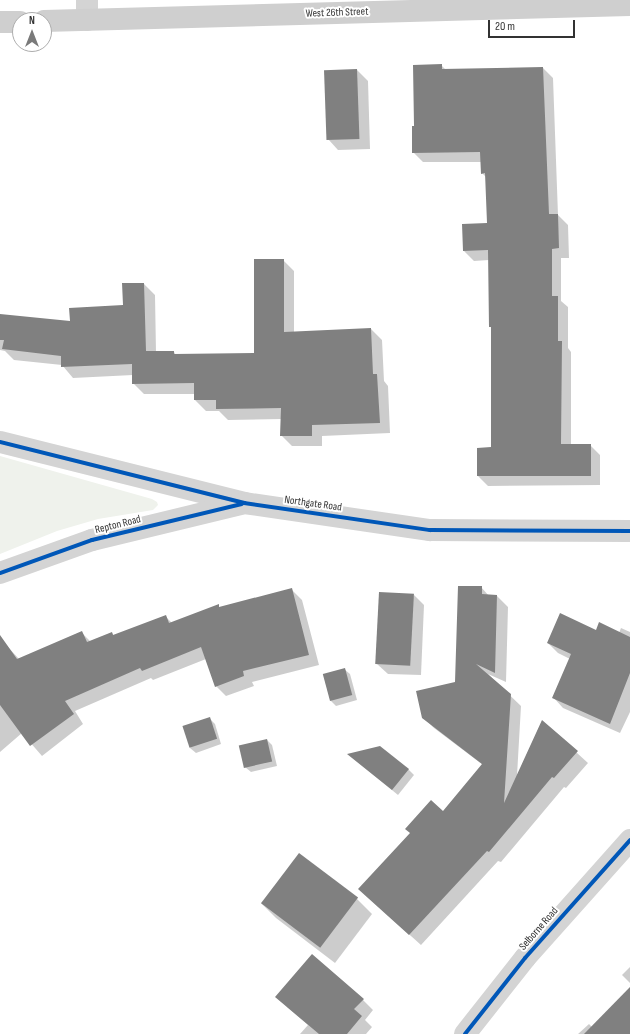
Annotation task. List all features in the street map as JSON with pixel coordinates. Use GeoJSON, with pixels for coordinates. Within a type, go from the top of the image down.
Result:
{"type":"FeatureCollection","features":[{"type":"Feature","properties":{"kind":"main road","name":"West 26th Street"},"geometry":{"type":"LineString","coordinates":[[52,19],[87,10],[630,5]]}},
{"type":"Feature","properties":{"kind":"main road"},"geometry":{"type":"LineString","coordinates":[[0,22],[12,22]]}},
{"type":"Feature","properties":{"kind":"street","name":"Northgate Road"},"geometry":{"type":"LineString","coordinates":[[0,442],[244,503],[430,530],[630,531]]}},
{"type":"Feature","properties":{"kind":"street","name":"Repton Road"},"geometry":{"type":"LineString","coordinates":[[0,573],[92,540],[244,503]]}},
{"type":"Feature","properties":{"kind":"street","name":"Selborne Road"},"geometry":{"type":"LineString","coordinates":[[465,1034],[525,958],[630,840]]}},
{"type":"Feature","properties":{"kind":"shaded area"},"geometry":{"type":"Polygon","coordinates":[[[0,456],[152,499],[157,502],[158,505],[153,510],[98,519],[57,531],[0,554],[0,456]]]}},
{"type":"Feature","properties":{"kind":"building"},"geometry":{"type":"Polygon","coordinates":[[[442,64],[442,69],[543,67],[549,214],[558,214],[559,248],[552,249],[552,296],[558,296],[558,341],[562,341],[561,444],[591,444],[591,476],[477,476],[477,448],[491,447],[491,327],[489,327],[488,250],[463,251],[462,224],[487,223],[485,173],[481,174],[480,152],[412,153],[412,126],[414,126],[413,65],[442,64]]]}},
{"type":"Feature","properties":{"kind":"building"},"geometry":{"type":"Polygon","coordinates":[[[357,69],[359,139],[326,140],[324,70],[357,69]]]}},
{"type":"Feature","properties":{"kind":"building"},"geometry":{"type":"Polygon","coordinates":[[[254,259],[284,259],[284,332],[371,328],[373,374],[377,374],[380,423],[312,425],[312,436],[280,436],[281,408],[216,409],[216,400],[194,400],[194,383],[132,384],[132,364],[61,367],[61,356],[2,349],[4,340],[0,340],[0,314],[70,321],[69,308],[123,305],[122,283],[144,283],[146,351],[174,351],[174,354],[254,353],[254,259]]]}},
{"type":"Feature","properties":{"kind":"building"},"geometry":{"type":"Polygon","coordinates":[[[458,586],[482,586],[482,594],[497,595],[495,673],[476,664],[511,694],[504,803],[542,720],[578,751],[554,778],[552,777],[489,852],[487,851],[409,935],[358,889],[410,833],[405,829],[431,800],[443,811],[482,764],[422,718],[416,691],[455,682],[458,586]]]}},
{"type":"Feature","properties":{"kind":"building"},"geometry":{"type":"Polygon","coordinates":[[[292,588],[309,655],[243,671],[244,676],[215,687],[201,647],[142,671],[140,668],[65,701],[74,714],[30,746],[0,705],[0,635],[17,659],[82,631],[87,642],[112,632],[113,635],[166,615],[169,623],[219,604],[219,607],[292,588]]]}},
{"type":"Feature","properties":{"kind":"building"},"geometry":{"type":"Polygon","coordinates":[[[379,592],[414,594],[410,666],[375,664],[379,592]]]}},
{"type":"Feature","properties":{"kind":"building"},"geometry":{"type":"Polygon","coordinates":[[[560,613],[596,630],[599,622],[630,637],[630,673],[610,724],[552,698],[571,654],[547,643],[560,613]]]}},
{"type":"Feature","properties":{"kind":"building"},"geometry":{"type":"Polygon","coordinates":[[[345,668],[352,695],[330,701],[323,674],[345,668]]]}},
{"type":"Feature","properties":{"kind":"building"},"geometry":{"type":"Polygon","coordinates":[[[210,717],[217,739],[190,748],[182,726],[210,717]]]}},
{"type":"Feature","properties":{"kind":"building"},"geometry":{"type":"Polygon","coordinates":[[[267,739],[272,761],[244,768],[239,746],[267,739]]]}},
{"type":"Feature","properties":{"kind":"building"},"geometry":{"type":"Polygon","coordinates":[[[380,746],[409,769],[392,790],[347,754],[380,746]]]}},
{"type":"Feature","properties":{"kind":"building"},"geometry":{"type":"Polygon","coordinates":[[[299,853],[358,898],[320,948],[261,903],[299,853]]]}},
{"type":"Feature","properties":{"kind":"building"},"geometry":{"type":"Polygon","coordinates":[[[312,954],[364,999],[354,1009],[362,1016],[347,1034],[319,1034],[275,997],[312,954]]]}},
{"type":"Feature","properties":{"kind":"building"},"geometry":{"type":"Polygon","coordinates":[[[630,987],[630,1034],[584,1034],[630,987]]]}},
{"type":"Feature","properties":{"kind":"cycle path"},"geometry":{"type":"LineString","coordinates":[[0,442],[244,503],[430,530],[630,531]]}},
{"type":"Feature","properties":{"kind":"cycle path"},"geometry":{"type":"LineString","coordinates":[[0,573],[92,540],[242,504]]}},
{"type":"Feature","properties":{"kind":"cycle path"},"geometry":{"type":"LineString","coordinates":[[465,1034],[525,958],[630,840]]}}]}
